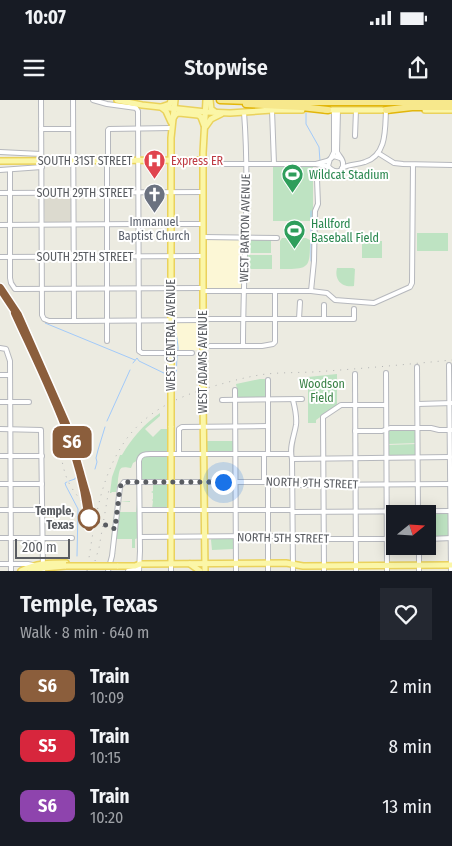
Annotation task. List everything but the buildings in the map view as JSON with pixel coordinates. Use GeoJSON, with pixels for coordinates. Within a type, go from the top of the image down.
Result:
{"type":"FeatureCollection","features":[{"type":"Feature","properties":{"kind":"highway"},"geometry":{"type":"LineString","coordinates":[[220,100],[274,102],[452,102]]}},
{"type":"Feature","properties":{"kind":"highway"},"geometry":{"type":"LineString","coordinates":[[210,102],[333,110]]}},
{"type":"Feature","properties":{"kind":"highway"},"geometry":{"type":"LineString","coordinates":[[386,110],[452,108]]}},
{"type":"Feature","properties":{"kind":"main road"},"geometry":{"type":"LineString","coordinates":[[117,100],[161,107],[224,113],[272,110],[386,110]]}},
{"type":"Feature","properties":{"kind":"main road"},"geometry":{"type":"LineString","coordinates":[[161,107],[170,104],[174,100]]}},
{"type":"Feature","properties":{"kind":"main road","name":"WEST CENTRAL AVENUE"},"geometry":{"type":"LineString","coordinates":[[171,564],[170,192],[174,100]]}},
{"type":"Feature","properties":{"kind":"main road"},"geometry":{"type":"LineString","coordinates":[[210,102],[211,109],[216,112]]}},
{"type":"Feature","properties":{"kind":"main road","name":"WEST ADAMS AVENUE"},"geometry":{"type":"LineString","coordinates":[[202,571],[204,564],[203,160],[206,112],[210,102]]}},
{"type":"Feature","properties":{"kind":"main road"},"geometry":{"type":"LineString","coordinates":[[161,107],[168,115],[172,125]]}},
{"type":"Feature","properties":{"kind":"main road"},"geometry":{"type":"LineString","coordinates":[[172,125],[174,116],[179,113],[198,115],[201,117],[205,128]]}},
{"type":"Feature","properties":{"kind":"main road"},"geometry":{"type":"LineString","coordinates":[[205,128],[211,119],[224,113]]}},
{"type":"Feature","properties":{"kind":"main road","name":"SOUTH 31ST STREET"},"geometry":{"type":"LineString","coordinates":[[0,161],[203,160]]}},
{"type":"Feature","properties":{"kind":"main road"},"geometry":{"type":"LineString","coordinates":[[30,571],[66,564],[118,564],[135,562],[140,568],[171,564],[286,564],[324,569],[451,567]]}},
{"type":"Feature","properties":{"kind":"main road"},"geometry":{"type":"LineString","coordinates":[[190,564],[202,571]]}},
{"type":"Feature","properties":{"kind":"main road"},"geometry":{"type":"LineString","coordinates":[[21,571],[33,565],[43,568]]}},
{"type":"Feature","properties":{"kind":"street"},"geometry":{"type":"LineString","coordinates":[[41,100],[42,315],[44,319],[49,321],[171,321],[243,318],[354,319],[354,309]]}},
{"type":"Feature","properties":{"kind":"street"},"geometry":{"type":"LineString","coordinates":[[73,100],[74,321]]}},
{"type":"Feature","properties":{"kind":"street"},"geometry":{"type":"LineString","coordinates":[[93,100],[138,109],[140,352],[192,353]]}},
{"type":"Feature","properties":{"kind":"street"},"geometry":{"type":"LineString","coordinates":[[272,110],[274,164]]}},
{"type":"Feature","properties":{"kind":"street"},"geometry":{"type":"LineString","coordinates":[[330,168],[328,164],[334,152],[333,110]]}},
{"type":"Feature","properties":{"kind":"street"},"geometry":{"type":"LineString","coordinates":[[333,110],[342,168]]}},
{"type":"Feature","properties":{"kind":"street"},"geometry":{"type":"LineString","coordinates":[[355,136],[356,110]]}},
{"type":"Feature","properties":{"kind":"street"},"geometry":{"type":"LineString","coordinates":[[203,160],[220,164],[316,164],[326,166],[336,172],[353,164],[368,161],[378,153],[385,135],[386,110]]}},
{"type":"Feature","properties":{"kind":"street","name":"WEST BARTON AVENUE"},"geometry":{"type":"LineString","coordinates":[[243,345],[247,211],[244,112]]}},
{"type":"Feature","properties":{"kind":"street"},"geometry":{"type":"LineString","coordinates":[[107,341],[106,192],[108,129],[138,129],[172,125]]}},
{"type":"Feature","properties":{"kind":"street"},"geometry":{"type":"LineString","coordinates":[[42,129],[73,129]]}},
{"type":"Feature","properties":{"kind":"street"},"geometry":{"type":"LineString","coordinates":[[0,152],[41,154]]}},
{"type":"Feature","properties":{"kind":"street"},"geometry":{"type":"LineString","coordinates":[[378,153],[394,163],[452,165]]}},
{"type":"Feature","properties":{"kind":"street"},"geometry":{"type":"LineString","coordinates":[[316,164],[336,156],[353,164]]}},
{"type":"Feature","properties":{"kind":"street"},"geometry":{"type":"LineString","coordinates":[[10,170],[10,278],[13,287],[19,290],[139,288],[312,292],[326,293],[335,300],[374,303],[410,287],[412,283],[413,165]]}},
{"type":"Feature","properties":{"kind":"street"},"geometry":{"type":"LineString","coordinates":[[0,170],[42,168]]}},
{"type":"Feature","properties":{"kind":"street"},"geometry":{"type":"LineString","coordinates":[[312,292],[315,212],[318,204],[317,179]]}},
{"type":"Feature","properties":{"kind":"street","name":"SOUTH 29TH STREET"},"geometry":{"type":"LineString","coordinates":[[0,193],[203,192]]}},
{"type":"Feature","properties":{"kind":"street"},"geometry":{"type":"LineString","coordinates":[[0,225],[138,224]]}},
{"type":"Feature","properties":{"kind":"street"},"geometry":{"type":"LineString","coordinates":[[171,224],[203,224]]}},
{"type":"Feature","properties":{"kind":"street"},"geometry":{"type":"LineString","coordinates":[[203,236],[276,238]]}},
{"type":"Feature","properties":{"kind":"street","name":"SOUTH 25TH STREET"},"geometry":{"type":"LineString","coordinates":[[0,257],[203,256]]}},
{"type":"Feature","properties":{"kind":"street"},"geometry":{"type":"LineString","coordinates":[[210,346],[262,346],[273,344],[275,291]]}},
{"type":"Feature","properties":{"kind":"street"},"geometry":{"type":"LineString","coordinates":[[299,319],[300,302]]}},
{"type":"Feature","properties":{"kind":"street"},"geometry":{"type":"LineString","coordinates":[[324,305],[324,319]]}},
{"type":"Feature","properties":{"kind":"street"},"geometry":{"type":"LineString","coordinates":[[0,348],[6,349],[10,361],[11,571]]}},
{"type":"Feature","properties":{"kind":"street"},"geometry":{"type":"LineString","coordinates":[[449,365],[451,403],[451,567]]}},
{"type":"Feature","properties":{"kind":"street"},"geometry":{"type":"LineString","coordinates":[[417,367],[418,505]]}},
{"type":"Feature","properties":{"kind":"street"},"geometry":{"type":"LineString","coordinates":[[386,373],[388,505]]}},
{"type":"Feature","properties":{"kind":"street"},"geometry":{"type":"LineString","coordinates":[[355,374],[356,569]]}},
{"type":"Feature","properties":{"kind":"street"},"geometry":{"type":"LineString","coordinates":[[0,375],[10,375]]}},
{"type":"Feature","properties":{"kind":"street"},"geometry":{"type":"LineString","coordinates":[[268,380],[266,454],[268,571]]}},
{"type":"Feature","properties":{"kind":"street"},"geometry":{"type":"LineString","coordinates":[[235,390],[236,571]]}},
{"type":"Feature","properties":{"kind":"street"},"geometry":{"type":"LineString","coordinates":[[222,400],[302,400]]}},
{"type":"Feature","properties":{"kind":"street"},"geometry":{"type":"LineString","coordinates":[[293,400],[296,414],[292,440],[293,571]]}},
{"type":"Feature","properties":{"kind":"street"},"geometry":{"type":"LineString","coordinates":[[0,402],[29,402]]}},
{"type":"Feature","properties":{"kind":"street"},"geometry":{"type":"LineString","coordinates":[[418,404],[451,403]]}},
{"type":"Feature","properties":{"kind":"street"},"geometry":{"type":"LineString","coordinates":[[324,569],[323,417],[341,405],[386,405]]}},
{"type":"Feature","properties":{"kind":"street"},"geometry":{"type":"LineString","coordinates":[[179,454],[180,428],[268,426]]}},
{"type":"Feature","properties":{"kind":"street"},"geometry":{"type":"LineString","coordinates":[[355,431],[382,431],[390,428],[451,430]]}},
{"type":"Feature","properties":{"kind":"street"},"geometry":{"type":"LineString","coordinates":[[0,429],[41,430],[43,568]]}},
{"type":"Feature","properties":{"kind":"street"},"geometry":{"type":"LineString","coordinates":[[128,571],[140,568],[140,457],[145,454],[266,454],[323,458],[451,457]]}},
{"type":"Feature","properties":{"kind":"street"},"geometry":{"type":"LineString","coordinates":[[0,456],[42,456]]}},
{"type":"Feature","properties":{"kind":"street"},"geometry":{"type":"LineString","coordinates":[[108,571],[112,556],[120,486],[125,482],[140,482]]}},
{"type":"Feature","properties":{"kind":"street","name":"NORTH 9TH STREET"},"geometry":{"type":"LineString","coordinates":[[140,482],[283,482],[299,485],[451,484]]}},
{"type":"Feature","properties":{"kind":"street"},"geometry":{"type":"LineString","coordinates":[[0,484],[42,484]]}},
{"type":"Feature","properties":{"kind":"street"},"geometry":{"type":"LineString","coordinates":[[0,510],[70,510]]}},
{"type":"Feature","properties":{"kind":"street"},"geometry":{"type":"LineString","coordinates":[[140,510],[386,512]]}},
{"type":"Feature","properties":{"kind":"street"},"geometry":{"type":"LineString","coordinates":[[436,512],[451,512]]}},
{"type":"Feature","properties":{"kind":"street","name":"NORTH 5TH STREET"},"geometry":{"type":"LineString","coordinates":[[140,537],[290,536],[292,538],[386,539]]}},
{"type":"Feature","properties":{"kind":"street"},"geometry":{"type":"LineString","coordinates":[[0,538],[72,538]]}},
{"type":"Feature","properties":{"kind":"street"},"geometry":{"type":"LineString","coordinates":[[436,539],[451,538]]}},
{"type":"Feature","properties":{"kind":"street"},"geometry":{"type":"LineString","coordinates":[[387,555],[387,568]]}},
{"type":"Feature","properties":{"kind":"street"},"geometry":{"type":"LineString","coordinates":[[419,555],[419,568]]}},
{"type":"Feature","properties":{"kind":"street"},"geometry":{"type":"LineString","coordinates":[[0,564],[33,565]]}},
{"type":"Feature","properties":{"kind":"street","name":"WEST CENTRAL AVENUE"},"geometry":{"type":"LineString","coordinates":[[171,564],[171,571]]}},
{"type":"Feature","properties":{"kind":"shaded area"},"geometry":{"type":"Polygon","coordinates":[[[72,194],[73,223],[45,223],[44,195],[72,194]]]}},
{"type":"Feature","properties":{"kind":"shaded area"},"geometry":{"type":"Polygon","coordinates":[[[207,238],[244,238],[244,289],[207,290],[207,238]]]}},
{"type":"Feature","properties":{"kind":"shaded area"},"geometry":{"type":"Polygon","coordinates":[[[174,323],[199,323],[199,350],[179,350],[179,347],[174,347],[174,323]]]}},
{"type":"Feature","properties":{"kind":"green space","name":"Wildcat Stadium"},"geometry":{"type":"Polygon","coordinates":[[[273,167],[313,167],[313,221],[273,221],[273,167]]]}},
{"type":"Feature","properties":{"kind":"green space"},"geometry":{"type":"Polygon","coordinates":[[[417,233],[448,233],[448,251],[417,251],[417,233]]]}},
{"type":"Feature","properties":{"kind":"green space","name":"Hallford Baseball Field"},"geometry":{"type":"Polygon","coordinates":[[[282,238],[306,238],[310,240],[309,257],[306,265],[297,269],[280,269],[280,241],[282,238]]]}},
{"type":"Feature","properties":{"kind":"green space"},"geometry":{"type":"Polygon","coordinates":[[[248,239],[271,239],[271,253],[248,253],[248,239]]]}},
{"type":"Feature","properties":{"kind":"green space"},"geometry":{"type":"Polygon","coordinates":[[[362,241],[382,241],[382,258],[362,258],[362,241]]]}},
{"type":"Feature","properties":{"kind":"green space"},"geometry":{"type":"Polygon","coordinates":[[[248,255],[272,255],[272,269],[248,269],[248,255]]]}},
{"type":"Feature","properties":{"kind":"green space"},"geometry":{"type":"Polygon","coordinates":[[[337,268],[355,269],[354,286],[346,286],[340,282],[336,272],[337,268]]]}},
{"type":"Feature","properties":{"kind":"green space","name":"Woodson Field"},"geometry":{"type":"Polygon","coordinates":[[[337,374],[337,405],[316,420],[316,423],[308,423],[308,377],[337,374]]]}},
{"type":"Feature","properties":{"kind":"green space"},"geometry":{"type":"Polygon","coordinates":[[[260,379],[266,380],[266,398],[237,397],[238,390],[236,384],[260,379]]]}},
{"type":"Feature","properties":{"kind":"green space"},"geometry":{"type":"Polygon","coordinates":[[[160,413],[160,416],[145,429],[153,437],[161,429],[169,429],[169,452],[145,453],[133,463],[131,468],[124,467],[121,469],[116,492],[110,493],[112,477],[120,455],[122,455],[143,427],[160,413]]]}},
{"type":"Feature","properties":{"kind":"green space"},"geometry":{"type":"Polygon","coordinates":[[[389,429],[417,429],[417,443],[388,444],[389,429]]]}},
{"type":"Feature","properties":{"kind":"green space"},"geometry":{"type":"Polygon","coordinates":[[[207,441],[233,441],[234,451],[207,452],[207,441]]]}},
{"type":"Feature","properties":{"kind":"green space"},"geometry":{"type":"Polygon","coordinates":[[[417,444],[416,456],[388,455],[388,445],[417,444]]]}},
{"type":"Feature","properties":{"kind":"green space"},"geometry":{"type":"Polygon","coordinates":[[[143,455],[169,456],[169,478],[167,480],[142,480],[141,459],[143,455]]]}},
{"type":"Feature","properties":{"kind":"green space"},"geometry":{"type":"Polygon","coordinates":[[[168,483],[169,508],[152,509],[153,493],[151,492],[153,491],[153,485],[151,485],[168,483]]]}},
{"type":"Feature","properties":{"kind":"green space"},"geometry":{"type":"Polygon","coordinates":[[[130,501],[121,502],[120,512],[136,512],[137,504],[137,537],[139,538],[135,539],[135,548],[132,548],[132,539],[115,539],[114,553],[114,540],[111,540],[114,516],[116,517],[120,502],[130,501]]]}},
{"type":"Feature","properties":{"kind":"green space"},"geometry":{"type":"Polygon","coordinates":[[[436,513],[449,514],[448,536],[436,537],[436,513]]]}},
{"type":"Feature","properties":{"kind":"green space"},"geometry":{"type":"Polygon","coordinates":[[[212,538],[233,538],[234,549],[212,550],[212,538]]]}},
{"type":"Feature","properties":{"kind":"waterway"},"geometry":{"type":"LineString","coordinates":[[306,113],[306,124],[319,147],[320,161]]}},
{"type":"Feature","properties":{"kind":"waterway"},"geometry":{"type":"LineString","coordinates":[[311,174],[311,181]]}},
{"type":"Feature","properties":{"kind":"waterway"},"geometry":{"type":"LineString","coordinates":[[311,211],[311,261]]}},
{"type":"Feature","properties":{"kind":"waterway"},"geometry":{"type":"LineString","coordinates":[[46,322],[135,360]]}},
{"type":"Feature","properties":{"kind":"waterway"},"geometry":{"type":"LineString","coordinates":[[175,325],[178,351]]}},
{"type":"Feature","properties":{"kind":"waterway"},"geometry":{"type":"LineString","coordinates":[[173,377],[176,378],[177,356]]}},
{"type":"Feature","properties":{"kind":"waterway"},"geometry":{"type":"LineString","coordinates":[[133,363],[137,358],[139,361],[170,376]]}},
{"type":"Feature","properties":{"kind":"waterway"},"geometry":{"type":"LineString","coordinates":[[107,421],[130,370]]}},
{"type":"Feature","properties":{"kind":"waterway"},"geometry":{"type":"LineString","coordinates":[[95,469],[96,458],[105,427]]}},
{"type":"Feature","properties":{"kind":"waterway"},"geometry":{"type":"LineString","coordinates":[[69,481],[78,477]]}},
{"type":"Feature","properties":{"kind":"waterway"},"geometry":{"type":"LineString","coordinates":[[67,482],[65,483],[66,486],[78,509],[77,556]]}},
{"type":"Feature","properties":{"kind":"railway"},"geometry":{"type":"LineString","coordinates":[[0,288],[18,315],[66,424],[87,497],[89,522]]}},
{"type":"Feature","properties":{"kind":"railway"},"geometry":{"type":"LineString","coordinates":[[87,571],[99,503],[109,471],[125,441],[145,419],[157,410],[183,397],[211,387],[266,374],[319,372],[452,360]]}},
{"type":"Feature","properties":{"kind":"railway"},"geometry":{"type":"LineString","coordinates":[[61,456],[68,482],[86,510]]}},
{"type":"Feature","properties":{"kind":"railway"},"geometry":{"type":"LineString","coordinates":[[95,561],[109,489]]}},
{"type":"Feature","properties":{"kind":"train","name":"S6"},"geometry":{"type":"LineString","coordinates":[[0,288],[18,315],[66,424],[87,497],[89,527],[85,494],[66,429],[15,313]]}},
{"type":"Feature","properties":{"kind":"place","name":"Express ER"},"geometry":{"type":"Point","coordinates":[155,180]}},
{"type":"Feature","properties":{"kind":"place","name":"Wildcat Stadium"},"geometry":{"type":"Point","coordinates":[293,194]}},
{"type":"Feature","properties":{"kind":"place","name":"Immanuel Baptist Church"},"geometry":{"type":"Point","coordinates":[154,214]}},
{"type":"Feature","properties":{"kind":"place","name":"Hallford Baseball Field"},"geometry":{"type":"Point","coordinates":[295,250]}},
{"type":"Feature","properties":{"kind":"place","name":"Temple, Texas"},"geometry":{"type":"Point","coordinates":[89,518]}},
{"type":"Feature","properties":{"kind":"route"},"geometry":{"type":"LineString","coordinates":[[89,518],[115,529],[120,487],[125,482],[223,482]]}}]}
